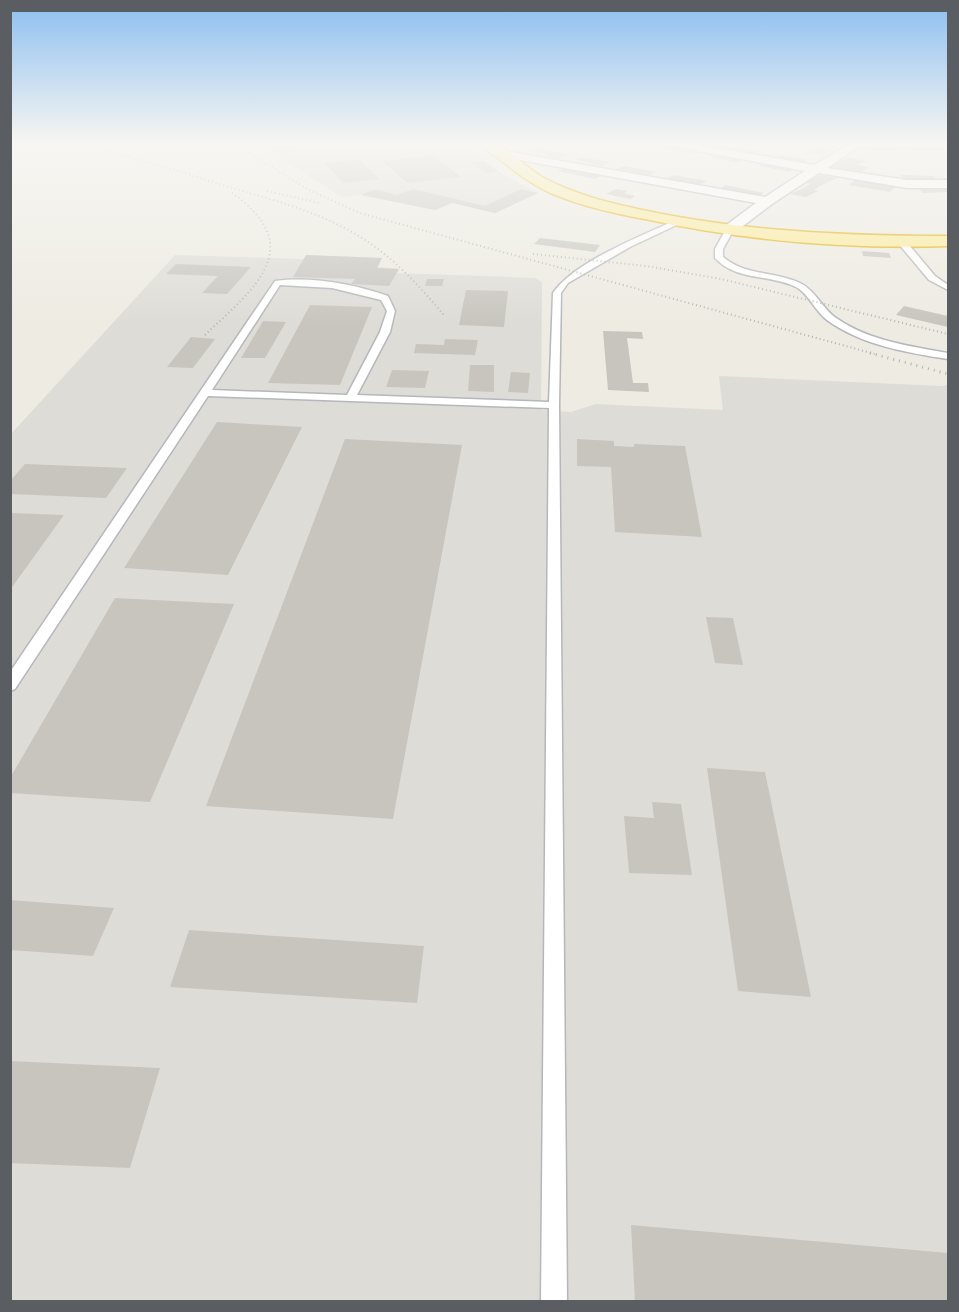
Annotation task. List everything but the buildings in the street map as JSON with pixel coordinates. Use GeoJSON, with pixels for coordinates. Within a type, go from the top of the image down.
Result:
{"type":"FeatureCollection","features":[{"type":"Feature","properties":{"kind":"highway"},"geometry":{"type":"LineString","coordinates":[[599,203],[679,222],[729,229],[814,238],[948,241]]}},
{"type":"Feature","properties":{"kind":"street"},"geometry":{"type":"LineString","coordinates":[[729,229],[764,203]]}},
{"type":"Feature","properties":{"kind":"lane"},"geometry":{"type":"LineString","coordinates":[[554,1302],[554,405],[557,294],[565,281],[627,245],[679,222]]}},
{"type":"Feature","properties":{"kind":"lane"},"geometry":{"type":"LineString","coordinates":[[729,229],[719,249],[719,258],[725,265],[754,274],[785,279],[802,286],[823,313],[842,327],[884,342],[948,356]]}},
{"type":"Feature","properties":{"kind":"lane"},"geometry":{"type":"LineString","coordinates":[[901,240],[932,278],[948,288]]}},
{"type":"Feature","properties":{"kind":"lane"},"geometry":{"type":"LineString","coordinates":[[10,686],[278,283],[329,284],[366,290],[385,298],[391,311],[385,332],[350,398]]}},
{"type":"Feature","properties":{"kind":"lane"},"geometry":{"type":"LineString","coordinates":[[205,393],[554,405]]}},
{"type":"Feature","properties":{"kind":"shaded area"},"geometry":{"type":"Polygon","coordinates":[[[402,203],[452,203],[435,210],[402,203]]]}},
{"type":"Feature","properties":{"kind":"shaded area"},"geometry":{"type":"Polygon","coordinates":[[[454,203],[516,203],[495,213],[454,203]]]}},
{"type":"Feature","properties":{"kind":"shaded area"},"geometry":{"type":"Polygon","coordinates":[[[175,255],[304,259],[306,255],[382,258],[378,267],[399,269],[397,273],[535,278],[542,282],[541,410],[571,412],[596,404],[723,410],[719,376],[943,386],[948,384],[948,1301],[11,1301],[10,435],[175,255]]]}},
{"type":"Feature","properties":{"kind":"railway"},"geometry":{"type":"LineString","coordinates":[[205,335],[240,302],[255,285],[265,268],[270,250],[267,232],[255,213],[244,203]]}},
{"type":"Feature","properties":{"kind":"railway"},"geometry":{"type":"LineString","coordinates":[[283,203],[333,222],[365,240],[397,265],[444,315]]}},
{"type":"Feature","properties":{"kind":"railway"},"geometry":{"type":"LineString","coordinates":[[338,203],[360,213],[875,354]]}},
{"type":"Feature","properties":{"kind":"railway"},"geometry":{"type":"LineString","coordinates":[[533,254],[646,266],[721,279],[948,334]]}},
{"type":"Feature","properties":{"kind":"railway"},"geometry":{"type":"LineString","coordinates":[[870,353],[948,374]]}}]}
